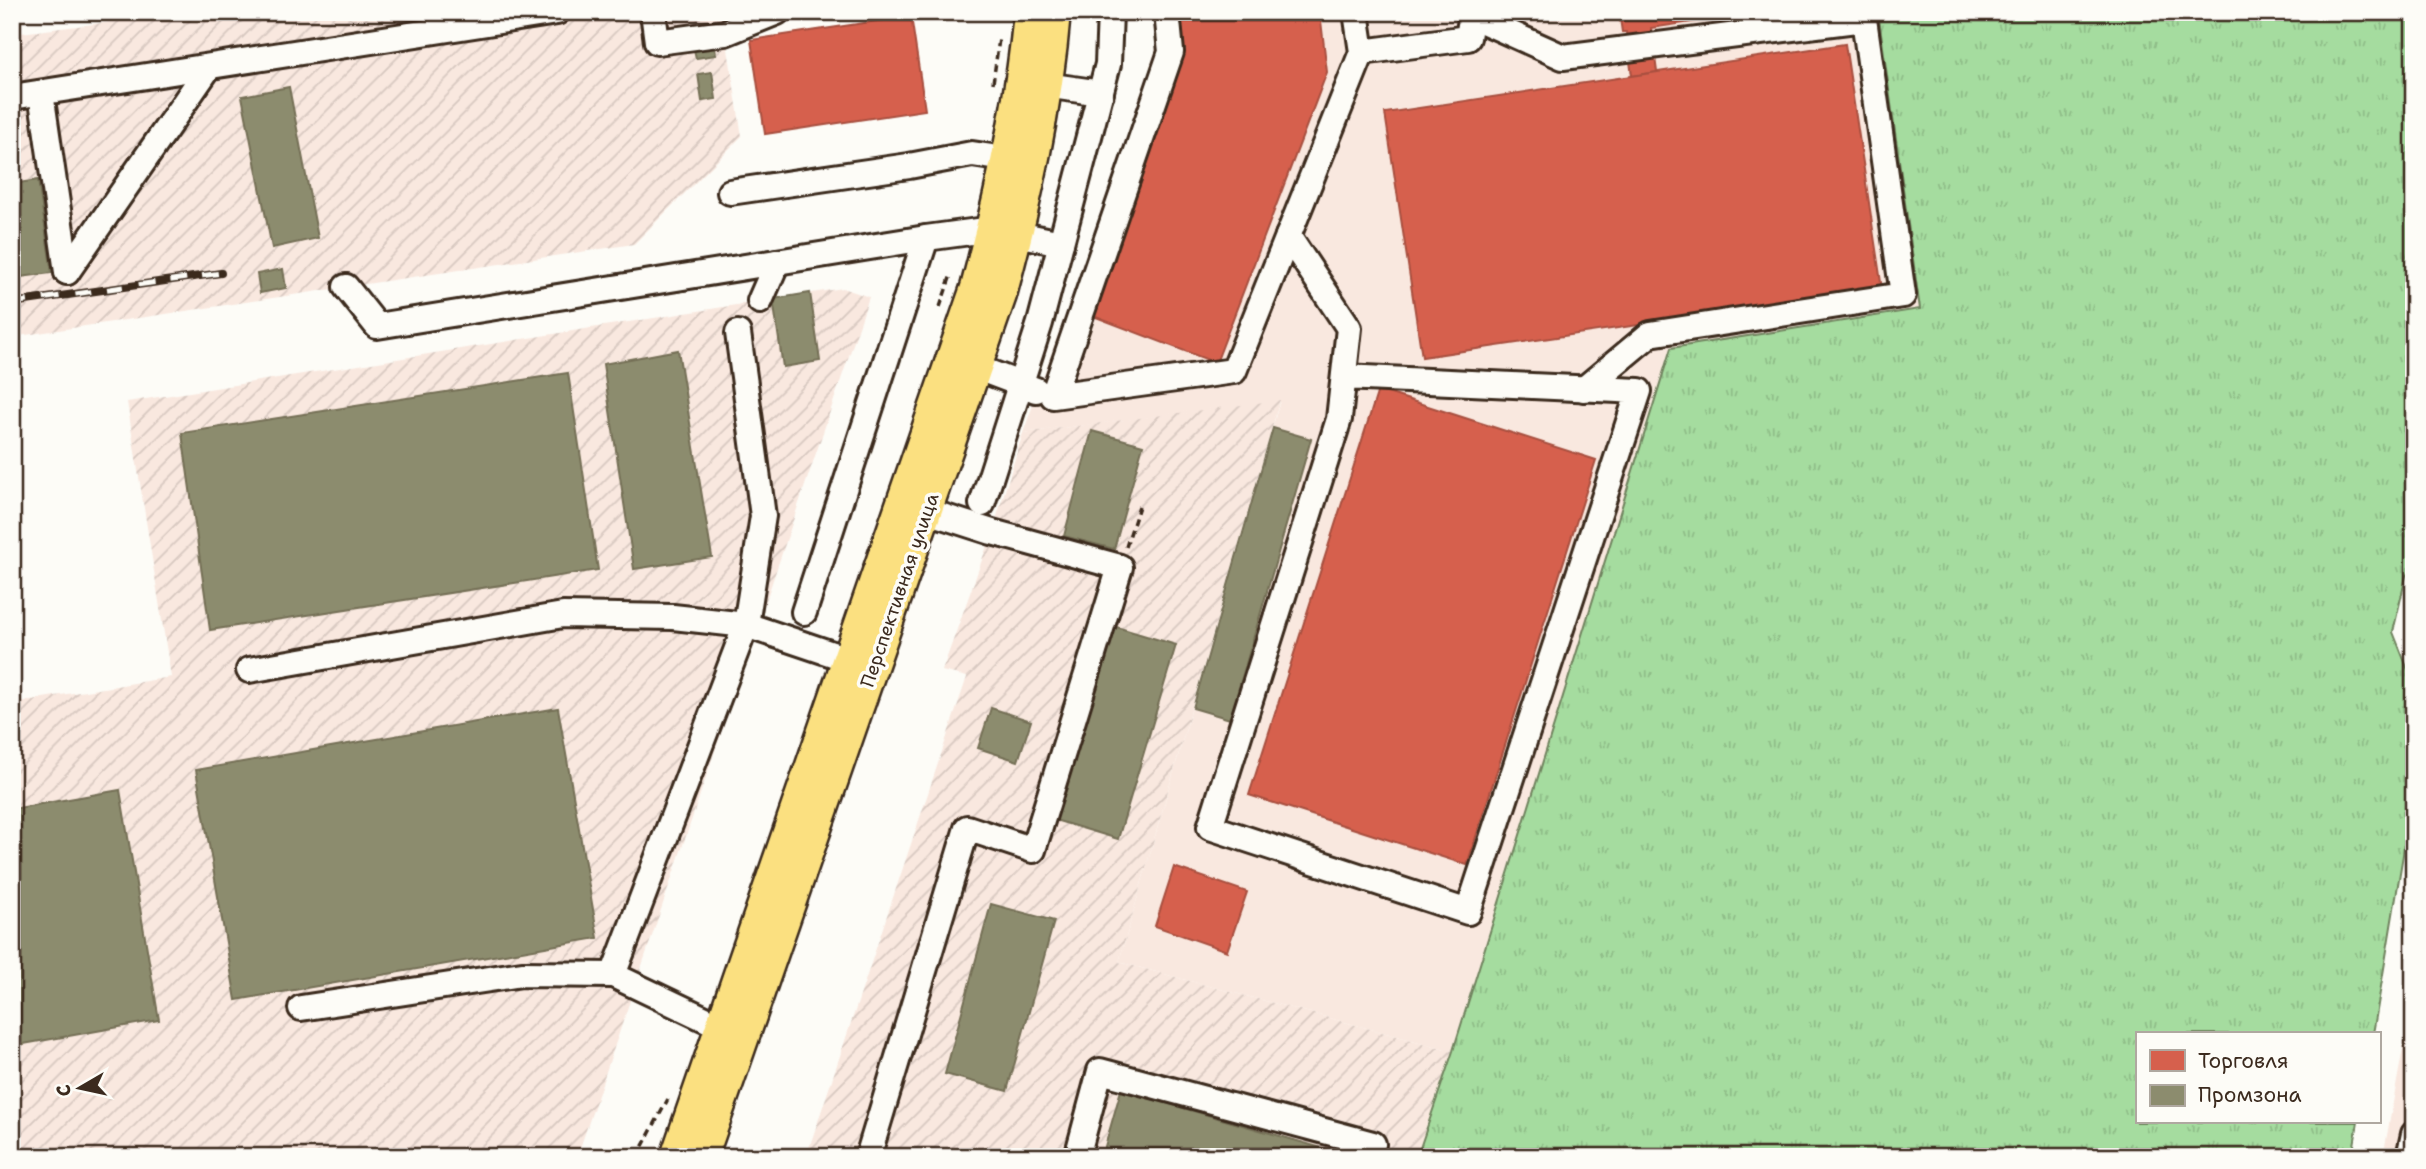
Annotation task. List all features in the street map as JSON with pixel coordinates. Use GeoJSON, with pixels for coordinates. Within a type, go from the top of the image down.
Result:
{"type":"FeatureCollection","features":[{"type":"Feature","properties":{"kind":"main road","name":"Перспективная улица"},"geometry":{"type":"LineString","coordinates":[[1020,161],[1021,86],[1030,12]]}},
{"type":"Feature","properties":{"kind":"main road","name":"Перспективная улица"},"geometry":{"type":"LineString","coordinates":[[701,1157],[861,663],[965,363],[977,288],[1005,232],[1020,161],[1045,85],[1054,12]]}},
{"type":"Feature","properties":{"kind":"main road","name":"Перспективная улица"},"geometry":{"type":"LineString","coordinates":[[677,1157],[722,1027],[861,663]]}},
{"type":"Feature","properties":{"kind":"lane"},"geometry":{"type":"LineString","coordinates":[[12,97],[557,12]]}},
{"type":"Feature","properties":{"kind":"lane"},"geometry":{"type":"LineString","coordinates":[[653,12],[657,42],[725,33],[777,12]]}},
{"type":"Feature","properties":{"kind":"lane"},"geometry":{"type":"LineString","coordinates":[[982,503],[1022,384],[1101,93],[1108,64],[1110,12]]}},
{"type":"Feature","properties":{"kind":"lane"},"geometry":{"type":"LineString","coordinates":[[1053,396],[1171,52],[1167,12]]}},
{"type":"Feature","properties":{"kind":"lane"},"geometry":{"type":"LineString","coordinates":[[965,363],[1053,396],[1234,371],[1362,52],[1356,12]]}},
{"type":"Feature","properties":{"kind":"lane"},"geometry":{"type":"LineString","coordinates":[[1362,52],[1468,38],[1472,14],[1563,57],[1864,16],[1903,295],[1650,334],[1584,389]]}},
{"type":"Feature","properties":{"kind":"lane"},"geometry":{"type":"LineString","coordinates":[[41,93],[67,272],[209,67]]}},
{"type":"Feature","properties":{"kind":"lane"},"geometry":{"type":"LineString","coordinates":[[1045,85],[1101,93]]}},
{"type":"Feature","properties":{"kind":"lane"},"geometry":{"type":"LineString","coordinates":[[730,192],[972,154],[1020,161]]}},
{"type":"Feature","properties":{"kind":"lane"},"geometry":{"type":"LineString","coordinates":[[346,287],[377,327],[926,238],[1005,232],[1061,243]]}},
{"type":"Feature","properties":{"kind":"lane"},"geometry":{"type":"LineString","coordinates":[[1288,236],[1349,328],[1339,419],[1210,827],[1468,912],[1639,391],[1344,377]]}},
{"type":"Feature","properties":{"kind":"lane"},"geometry":{"type":"LineString","coordinates":[[804,612],[926,238]]}},
{"type":"Feature","properties":{"kind":"lane"},"geometry":{"type":"LineString","coordinates":[[760,301],[778,262]]}},
{"type":"Feature","properties":{"kind":"lane"},"geometry":{"type":"LineString","coordinates":[[613,975],[746,625],[763,516],[738,333]]}},
{"type":"Feature","properties":{"kind":"lane"},"geometry":{"type":"LineString","coordinates":[[868,1157],[967,828],[1033,850],[1120,567],[915,508]]}},
{"type":"Feature","properties":{"kind":"lane"},"geometry":{"type":"LineString","coordinates":[[250,670],[563,615],[673,617],[746,625],[861,663]]}},
{"type":"Feature","properties":{"kind":"lane"},"geometry":{"type":"LineString","coordinates":[[301,1008],[522,974],[613,975],[722,1027]]}},
{"type":"Feature","properties":{"kind":"lane"},"geometry":{"type":"LineString","coordinates":[[1077,1157],[1100,1071],[1373,1144],[1369,1157]]}},
{"type":"Feature","properties":{"kind":"path"},"geometry":{"type":"LineString","coordinates":[[992,91],[999,38]]}},
{"type":"Feature","properties":{"kind":"path"},"geometry":{"type":"LineString","coordinates":[[939,312],[951,274]]}},
{"type":"Feature","properties":{"kind":"path"},"geometry":{"type":"LineString","coordinates":[[1120,567],[1139,506]]}},
{"type":"Feature","properties":{"kind":"path"},"geometry":{"type":"LineString","coordinates":[[637,1157],[673,1088]]}},
{"type":"Feature","properties":{"kind":"shaded area"},"geometry":{"type":"Polygon","coordinates":[[[190,12],[722,12],[742,136],[634,244],[12,337],[12,28],[21,33],[190,12]]]}},
{"type":"Feature","properties":{"kind":"shaded area"},"geometry":{"type":"Polygon","coordinates":[[[1158,12],[1878,12],[1921,309],[1671,349],[1453,1051],[1119,962],[1280,401],[1023,433],[1134,122],[1161,31],[1158,12]]]}},
{"type":"Feature","properties":{"kind":"shaded area"},"geometry":{"type":"Polygon","coordinates":[[[843,288],[869,297],[577,1157],[12,1157],[12,703],[171,677],[127,402],[843,288]]]}},
{"type":"Feature","properties":{"kind":"shaded area"},"geometry":{"type":"Polygon","coordinates":[[[1280,400],[1119,962],[1453,1051],[1417,1157],[806,1157],[967,677],[942,671],[992,532],[1023,433],[1280,400]]]}},
{"type":"Feature","properties":{"kind":"shaded area"},"geometry":{"type":"Polygon","coordinates":[[[2414,989],[2414,1157],[2383,1157],[2414,989]]]}},
{"type":"Feature","properties":{"kind":"green space"},"geometry":{"type":"Polygon","coordinates":[[[1878,12],[2414,12],[2414,567],[2406,576],[2393,632],[2414,685],[2414,789],[2373,1032],[2136,1032],[2136,1124],[2358,1124],[2352,1157],[1417,1157],[1453,1051],[1671,348],[1920,309],[1878,12]]]}},
{"type":"Feature","properties":{"kind":"building: Торговля"},"geometry":{"type":"Polygon","coordinates":[[[1177,12],[1320,12],[1327,72],[1216,363],[1093,316],[1182,55],[1177,12]]]}},
{"type":"Feature","properties":{"kind":"building: Торговля"},"geometry":{"type":"Polygon","coordinates":[[[1619,12],[1758,12],[1651,28],[1657,72],[1632,76],[1626,32],[1622,32],[1619,12]]]}},
{"type":"Feature","properties":{"kind":"building: Торговля"},"geometry":{"type":"Polygon","coordinates":[[[911,16],[925,110],[765,134],[751,40],[911,16]]]}},
{"type":"Feature","properties":{"kind":"building: Торговля"},"geometry":{"type":"Polygon","coordinates":[[[1845,44],[1882,289],[1422,357],[1385,113],[1845,44]]]}},
{"type":"Feature","properties":{"kind":"building: Торговля"},"geometry":{"type":"Polygon","coordinates":[[[1378,390],[1596,460],[1467,865],[1249,795],[1378,390]]]}},
{"type":"Feature","properties":{"kind":"building: Торговля"},"geometry":{"type":"Polygon","coordinates":[[[1174,867],[1247,892],[1227,951],[1155,926],[1174,867]]]}},
{"type":"Feature","properties":{"kind":"building: Промзона"},"geometry":{"type":"Polygon","coordinates":[[[714,41],[716,55],[696,58],[693,45],[714,41]]]}},
{"type":"Feature","properties":{"kind":"building: Промзона"},"geometry":{"type":"Polygon","coordinates":[[[712,72],[716,99],[702,101],[698,74],[712,72]]]}},
{"type":"Feature","properties":{"kind":"building: Промзона"},"geometry":{"type":"Polygon","coordinates":[[[289,87],[318,238],[272,248],[242,96],[289,87]]]}},
{"type":"Feature","properties":{"kind":"building: Промзона"},"geometry":{"type":"Polygon","coordinates":[[[38,180],[52,273],[12,278],[12,184],[38,180]]]}},
{"type":"Feature","properties":{"kind":"building: Промзона"},"geometry":{"type":"Polygon","coordinates":[[[283,269],[286,288],[260,293],[257,274],[283,269]]]}},
{"type":"Feature","properties":{"kind":"building: Промзона"},"geometry":{"type":"Polygon","coordinates":[[[810,293],[820,361],[783,367],[773,299],[810,293]]]}},
{"type":"Feature","properties":{"kind":"building: Промзона"},"geometry":{"type":"Polygon","coordinates":[[[678,350],[712,557],[634,569],[603,364],[678,350]]]}},
{"type":"Feature","properties":{"kind":"building: Промзона"},"geometry":{"type":"Polygon","coordinates":[[[568,373],[598,570],[210,630],[182,433],[568,373]]]}},
{"type":"Feature","properties":{"kind":"building: Промзона"},"geometry":{"type":"Polygon","coordinates":[[[1273,428],[1311,439],[1230,719],[1193,708],[1273,428]]]}},
{"type":"Feature","properties":{"kind":"building: Промзона"},"geometry":{"type":"Polygon","coordinates":[[[1092,431],[1143,445],[1114,549],[1064,536],[1092,431]]]}},
{"type":"Feature","properties":{"kind":"building: Промзона"},"geometry":{"type":"Polygon","coordinates":[[[1113,626],[1176,645],[1118,839],[1055,820],[1113,626]]]}},
{"type":"Feature","properties":{"kind":"building: Промзона"},"geometry":{"type":"Polygon","coordinates":[[[558,708],[598,938],[236,1000],[196,770],[558,708]]]}},
{"type":"Feature","properties":{"kind":"building: Промзона"},"geometry":{"type":"Polygon","coordinates":[[[991,708],[1031,721],[1018,761],[978,748],[991,708]]]}},
{"type":"Feature","properties":{"kind":"building: Промзона"},"geometry":{"type":"Polygon","coordinates":[[[120,790],[159,1020],[12,1046],[12,809],[120,790]]]}},
{"type":"Feature","properties":{"kind":"building: Промзона"},"geometry":{"type":"Polygon","coordinates":[[[991,904],[1054,921],[1007,1091],[945,1074],[991,904]]]}},
{"type":"Feature","properties":{"kind":"building: Промзона"},"geometry":{"type":"Polygon","coordinates":[[[1121,1090],[1342,1154],[1342,1157],[1102,1157],[1121,1090]]]}},
{"type":"Feature","properties":{"kind":"railway"},"geometry":{"type":"LineString","coordinates":[[12,303],[221,273]]}}]}
